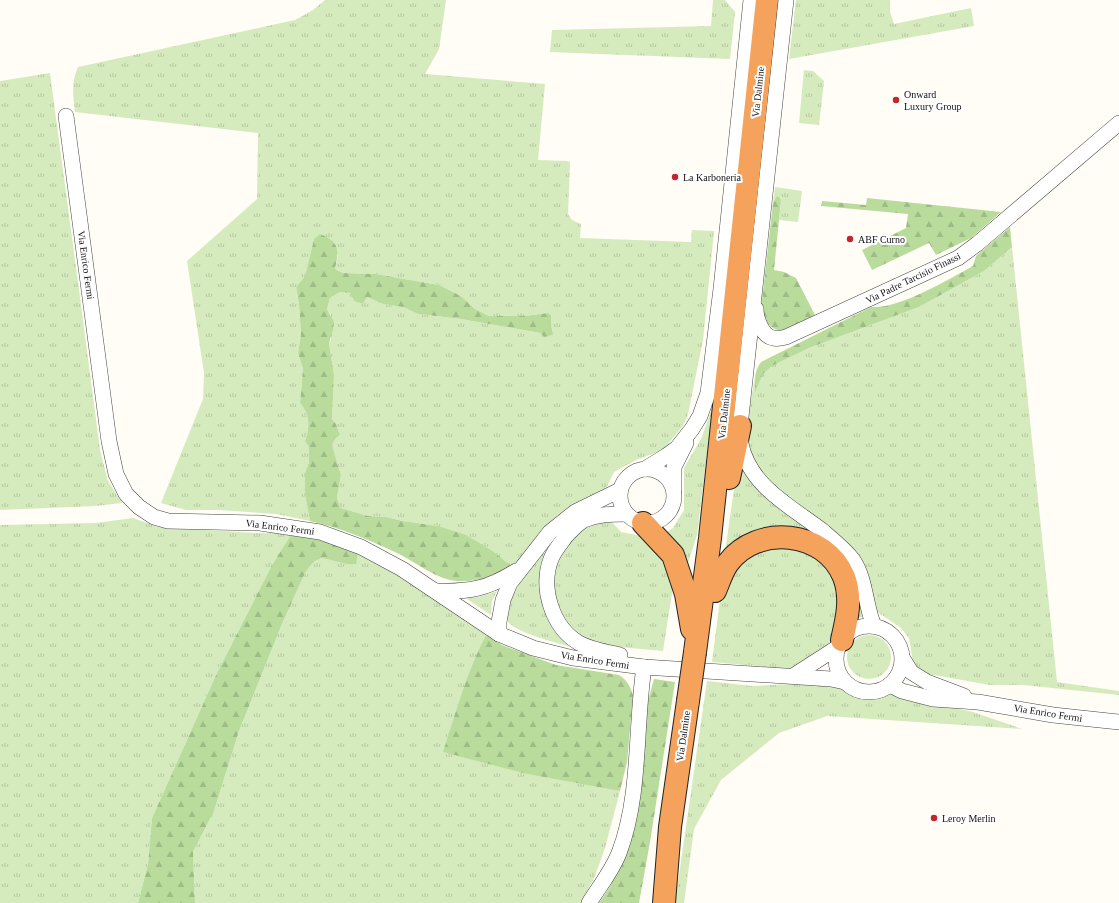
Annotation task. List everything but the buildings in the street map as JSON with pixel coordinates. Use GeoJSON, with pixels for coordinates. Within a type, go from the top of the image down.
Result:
{"type":"FeatureCollection","features":[{"type":"Feature","properties":{"kind":"highway","name":"Via Dalmine"},"geometry":{"type":"LineString","coordinates":[[670,827],[710,538],[767,0]]}},
{"type":"Feature","properties":{"kind":"highway"},"geometry":{"type":"LineString","coordinates":[[695,652],[708,631],[715,591],[715,579],[728,487],[740,426]]}},
{"type":"Feature","properties":{"kind":"highway"},"geometry":{"type":"LineString","coordinates":[[635,519],[672,555],[686,594],[695,652]]}},
{"type":"Feature","properties":{"kind":"highway"},"geometry":{"type":"LineString","coordinates":[[715,591],[727,564],[737,554],[751,544],[768,538],[786,537],[808,541],[821,548],[834,560],[844,576],[849,597],[847,620],[840,643]]}},
{"type":"Feature","properties":{"kind":"highway"},"geometry":{"type":"LineString","coordinates":[[653,903],[670,827]]}},
{"type":"Feature","properties":{"kind":"highway"},"geometry":{"type":"LineString","coordinates":[[664,903],[670,827]]}},
{"type":"Feature","properties":{"kind":"street"},"geometry":{"type":"LineString","coordinates":[[589,903],[618,854],[627,823],[633,793],[644,667],[620,655],[579,643],[564,631],[551,608],[547,576],[551,559],[560,544],[583,520],[606,514],[656,522],[667,515],[672,508],[674,500],[674,467],[692,429],[700,416],[708,393],[721,289],[751,0]]}},
{"type":"Feature","properties":{"kind":"street"},"geometry":{"type":"LineString","coordinates":[[786,0],[740,426],[741,443],[746,461],[756,477],[768,491],[840,545],[853,560],[861,578],[874,626],[856,628],[848,633],[840,643],[793,676]]}},
{"type":"Feature","properties":{"kind":"street","name":"Via Enrico Fermi"},"geometry":{"type":"LineString","coordinates":[[66,116],[109,441],[116,474],[126,494],[139,507],[154,517],[168,521],[260,523],[320,532],[360,547],[402,568],[499,634],[533,648],[573,658],[644,667],[831,679],[846,682],[853,688],[862,691],[872,692],[882,690],[890,684],[902,691],[933,699],[978,702],[1059,716],[1119,722]]}},
{"type":"Feature","properties":{"kind":"street","name":"Via Padre Tarcisio Finassi"},"geometry":{"type":"LineString","coordinates":[[755,288],[757,319],[764,332],[772,338],[791,336],[964,254],[978,244],[1119,123]]}},
{"type":"Feature","properties":{"kind":"street"},"geometry":{"type":"LineString","coordinates":[[635,519],[622,507],[620,490],[624,482],[636,471],[645,469],[677,448],[692,429]]}},
{"type":"Feature","properties":{"kind":"street"},"geometry":{"type":"LineString","coordinates":[[645,469],[660,472],[667,477],[672,484],[674,491]]}},
{"type":"Feature","properties":{"kind":"street"},"geometry":{"type":"LineString","coordinates":[[499,634],[499,622],[503,600],[510,583],[550,532],[575,512],[620,490]]}},
{"type":"Feature","properties":{"kind":"street"},"geometry":{"type":"LineString","coordinates":[[436,591],[453,592],[480,589],[500,581],[522,568]]}},
{"type":"Feature","properties":{"kind":"street","name":"Via Enrico Fermi"},"geometry":{"type":"LineString","coordinates":[[874,626],[887,631],[898,641],[903,660],[911,672],[927,682],[978,702]]}},
{"type":"Feature","properties":{"kind":"street"},"geometry":{"type":"LineString","coordinates":[[840,643],[836,656],[837,666],[840,674],[846,682]]}},
{"type":"Feature","properties":{"kind":"street"},"geometry":{"type":"LineString","coordinates":[[890,684],[897,678],[903,660]]}},
{"type":"Feature","properties":{"kind":"green space"},"geometry":{"type":"Polygon","coordinates":[[[325,0],[446,0],[439,49],[425,74],[545,84],[538,160],[570,162],[568,214],[572,220],[581,224],[580,238],[691,242],[692,230],[714,231],[703,340],[688,414],[683,426],[663,450],[636,460],[614,472],[604,493],[557,516],[517,565],[512,567],[438,526],[386,517],[368,516],[341,508],[337,498],[341,475],[332,445],[336,438],[340,435],[336,424],[332,419],[334,375],[329,343],[331,340],[331,315],[327,309],[330,298],[340,292],[350,293],[354,301],[363,304],[367,297],[383,304],[403,307],[418,314],[461,319],[540,333],[544,337],[552,335],[551,315],[548,313],[524,316],[489,316],[475,309],[461,296],[439,285],[376,274],[343,273],[335,269],[338,255],[314,239],[305,276],[296,287],[301,334],[298,353],[303,369],[300,403],[306,412],[308,421],[308,431],[305,441],[309,447],[309,462],[305,473],[305,495],[310,521],[276,514],[219,510],[186,510],[161,503],[203,399],[204,373],[187,261],[257,199],[258,133],[75,112],[73,89],[74,78],[78,67],[295,20],[313,10],[325,0]]]}},
{"type":"Feature","properties":{"kind":"green space"},"geometry":{"type":"Polygon","coordinates":[[[713,0],[725,0],[735,12],[730,59],[550,52],[552,30],[711,26],[713,0]]]}},
{"type":"Feature","properties":{"kind":"green space"},"geometry":{"type":"Polygon","coordinates":[[[796,0],[890,0],[890,12],[894,24],[971,8],[974,26],[789,59],[796,0]]]}},
{"type":"Feature","properties":{"kind":"green space"},"geometry":{"type":"Polygon","coordinates":[[[804,70],[813,71],[824,81],[819,125],[799,123],[804,70]]]}},
{"type":"Feature","properties":{"kind":"green space"},"geometry":{"type":"Polygon","coordinates":[[[50,73],[100,450],[108,481],[122,503],[95,506],[0,510],[0,81],[50,73]]]}},
{"type":"Feature","properties":{"kind":"green space"},"geometry":{"type":"Polygon","coordinates":[[[775,187],[802,191],[798,222],[779,220],[781,200],[776,197],[773,203],[775,187]]]}},
{"type":"Feature","properties":{"kind":"green space"},"geometry":{"type":"Polygon","coordinates":[[[778,196],[781,200],[774,270],[784,272],[796,278],[815,315],[784,331],[771,327],[761,309],[773,203],[778,196]]]}},
{"type":"Feature","properties":{"kind":"green space"},"geometry":{"type":"Polygon","coordinates":[[[867,198],[1001,212],[971,238],[936,255],[929,243],[872,270],[862,250],[906,228],[908,214],[821,206],[822,201],[866,205],[867,198]]]}},
{"type":"Feature","properties":{"kind":"green space"},"geometry":{"type":"Polygon","coordinates":[[[1010,227],[1012,247],[984,271],[919,307],[809,348],[772,366],[763,374],[755,392],[756,373],[761,362],[871,307],[883,306],[909,299],[950,279],[973,266],[976,256],[1010,227]]]}},
{"type":"Feature","properties":{"kind":"green space"},"geometry":{"type":"Polygon","coordinates":[[[320,234],[327,237],[335,244],[337,257],[335,269],[343,273],[376,274],[439,285],[461,296],[475,309],[489,316],[524,316],[548,313],[551,315],[553,335],[544,337],[540,333],[461,319],[418,314],[403,307],[383,304],[367,297],[363,304],[354,301],[350,293],[340,292],[330,298],[327,309],[334,322],[329,343],[334,375],[332,419],[336,424],[340,435],[336,438],[332,445],[341,475],[337,498],[341,508],[368,516],[386,517],[438,526],[466,535],[494,552],[512,567],[479,579],[465,581],[449,580],[435,575],[401,555],[368,540],[334,527],[310,521],[305,495],[305,473],[309,462],[309,447],[305,441],[308,431],[308,421],[306,412],[300,403],[303,369],[298,353],[301,334],[296,287],[305,276],[314,239],[320,234]]]}},
{"type":"Feature","properties":{"kind":"green space"},"geometry":{"type":"Polygon","coordinates":[[[1012,247],[1057,682],[1119,691],[1119,695],[1024,685],[990,685],[928,674],[916,667],[913,662],[909,638],[901,628],[876,611],[800,508],[758,471],[748,446],[747,420],[757,367],[755,391],[763,374],[772,366],[809,348],[919,307],[984,271],[1012,247]]]}},
{"type":"Feature","properties":{"kind":"green space"},"geometry":{"type":"Polygon","coordinates":[[[713,405],[697,535],[688,563],[664,534],[673,528],[684,510],[684,468],[702,437],[713,405]]]}},
{"type":"Feature","properties":{"kind":"green space"},"geometry":{"type":"Polygon","coordinates":[[[740,456],[810,525],[862,603],[862,617],[853,619],[814,536],[724,559],[740,456]]]}},
{"type":"Feature","properties":{"kind":"green space"},"geometry":{"type":"Polygon","coordinates":[[[133,518],[158,527],[257,533],[292,533],[272,565],[216,675],[152,818],[148,864],[138,903],[0,903],[0,525],[96,523],[133,518]]]}},
{"type":"Feature","properties":{"kind":"green space"},"geometry":{"type":"Polygon","coordinates":[[[610,520],[621,532],[637,535],[654,545],[673,573],[672,593],[663,651],[608,646],[591,641],[571,628],[557,607],[553,574],[565,544],[589,525],[610,520]]]}},
{"type":"Feature","properties":{"kind":"green space"},"geometry":{"type":"Polygon","coordinates":[[[292,533],[337,544],[358,554],[356,564],[346,564],[322,558],[313,562],[305,573],[282,624],[239,731],[214,811],[193,852],[195,903],[138,903],[148,864],[152,818],[216,675],[272,565],[292,533]]]}},
{"type":"Feature","properties":{"kind":"green space"},"geometry":{"type":"Polygon","coordinates":[[[801,542],[840,582],[836,634],[821,653],[801,666],[787,669],[712,662],[722,584],[742,554],[801,542]]]}},
{"type":"Feature","properties":{"kind":"green space"},"geometry":{"type":"Polygon","coordinates":[[[543,550],[546,557],[542,586],[581,649],[531,635],[521,631],[508,622],[510,604],[514,594],[519,584],[543,550]]]}},
{"type":"Feature","properties":{"kind":"green space"},"geometry":{"type":"Polygon","coordinates":[[[358,554],[383,564],[486,635],[467,678],[444,752],[620,791],[605,848],[595,876],[581,903],[195,903],[193,852],[214,811],[239,731],[282,624],[305,573],[313,562],[322,558],[346,564],[356,564],[358,554]]]}},
{"type":"Feature","properties":{"kind":"green space"},"geometry":{"type":"Polygon","coordinates":[[[497,591],[492,601],[491,615],[467,599],[479,597],[497,591]]]}},
{"type":"Feature","properties":{"kind":"green space"},"geometry":{"type":"Polygon","coordinates":[[[486,635],[502,645],[556,665],[619,675],[626,681],[633,695],[627,762],[620,791],[523,773],[443,752],[467,678],[486,635]]]}},
{"type":"Feature","properties":{"kind":"green space"},"geometry":{"type":"Polygon","coordinates":[[[869,635],[881,639],[887,645],[891,657],[887,669],[881,675],[869,679],[857,675],[851,669],[847,657],[851,645],[857,639],[869,635]]]}},
{"type":"Feature","properties":{"kind":"green space"},"geometry":{"type":"Polygon","coordinates":[[[654,679],[675,682],[639,903],[599,903],[610,887],[617,872],[644,715],[654,679]]]}},
{"type":"Feature","properties":{"kind":"green space"},"geometry":{"type":"Polygon","coordinates":[[[707,681],[752,686],[833,682],[854,695],[873,698],[889,693],[973,712],[1022,729],[827,716],[779,733],[721,780],[694,829],[684,903],[675,903],[707,681]]]}},
{"type":"Feature","properties":{"kind":"place","name":"Onward Luxury Group"},"geometry":{"type":"Point","coordinates":[896,100]}},
{"type":"Feature","properties":{"kind":"place","name":"La Karboneria"},"geometry":{"type":"Point","coordinates":[675,177]}},
{"type":"Feature","properties":{"kind":"place","name":"ABF Curno"},"geometry":{"type":"Point","coordinates":[850,239]}},
{"type":"Feature","properties":{"kind":"place","name":"Leroy Merlin"},"geometry":{"type":"Point","coordinates":[934,818]}}]}
